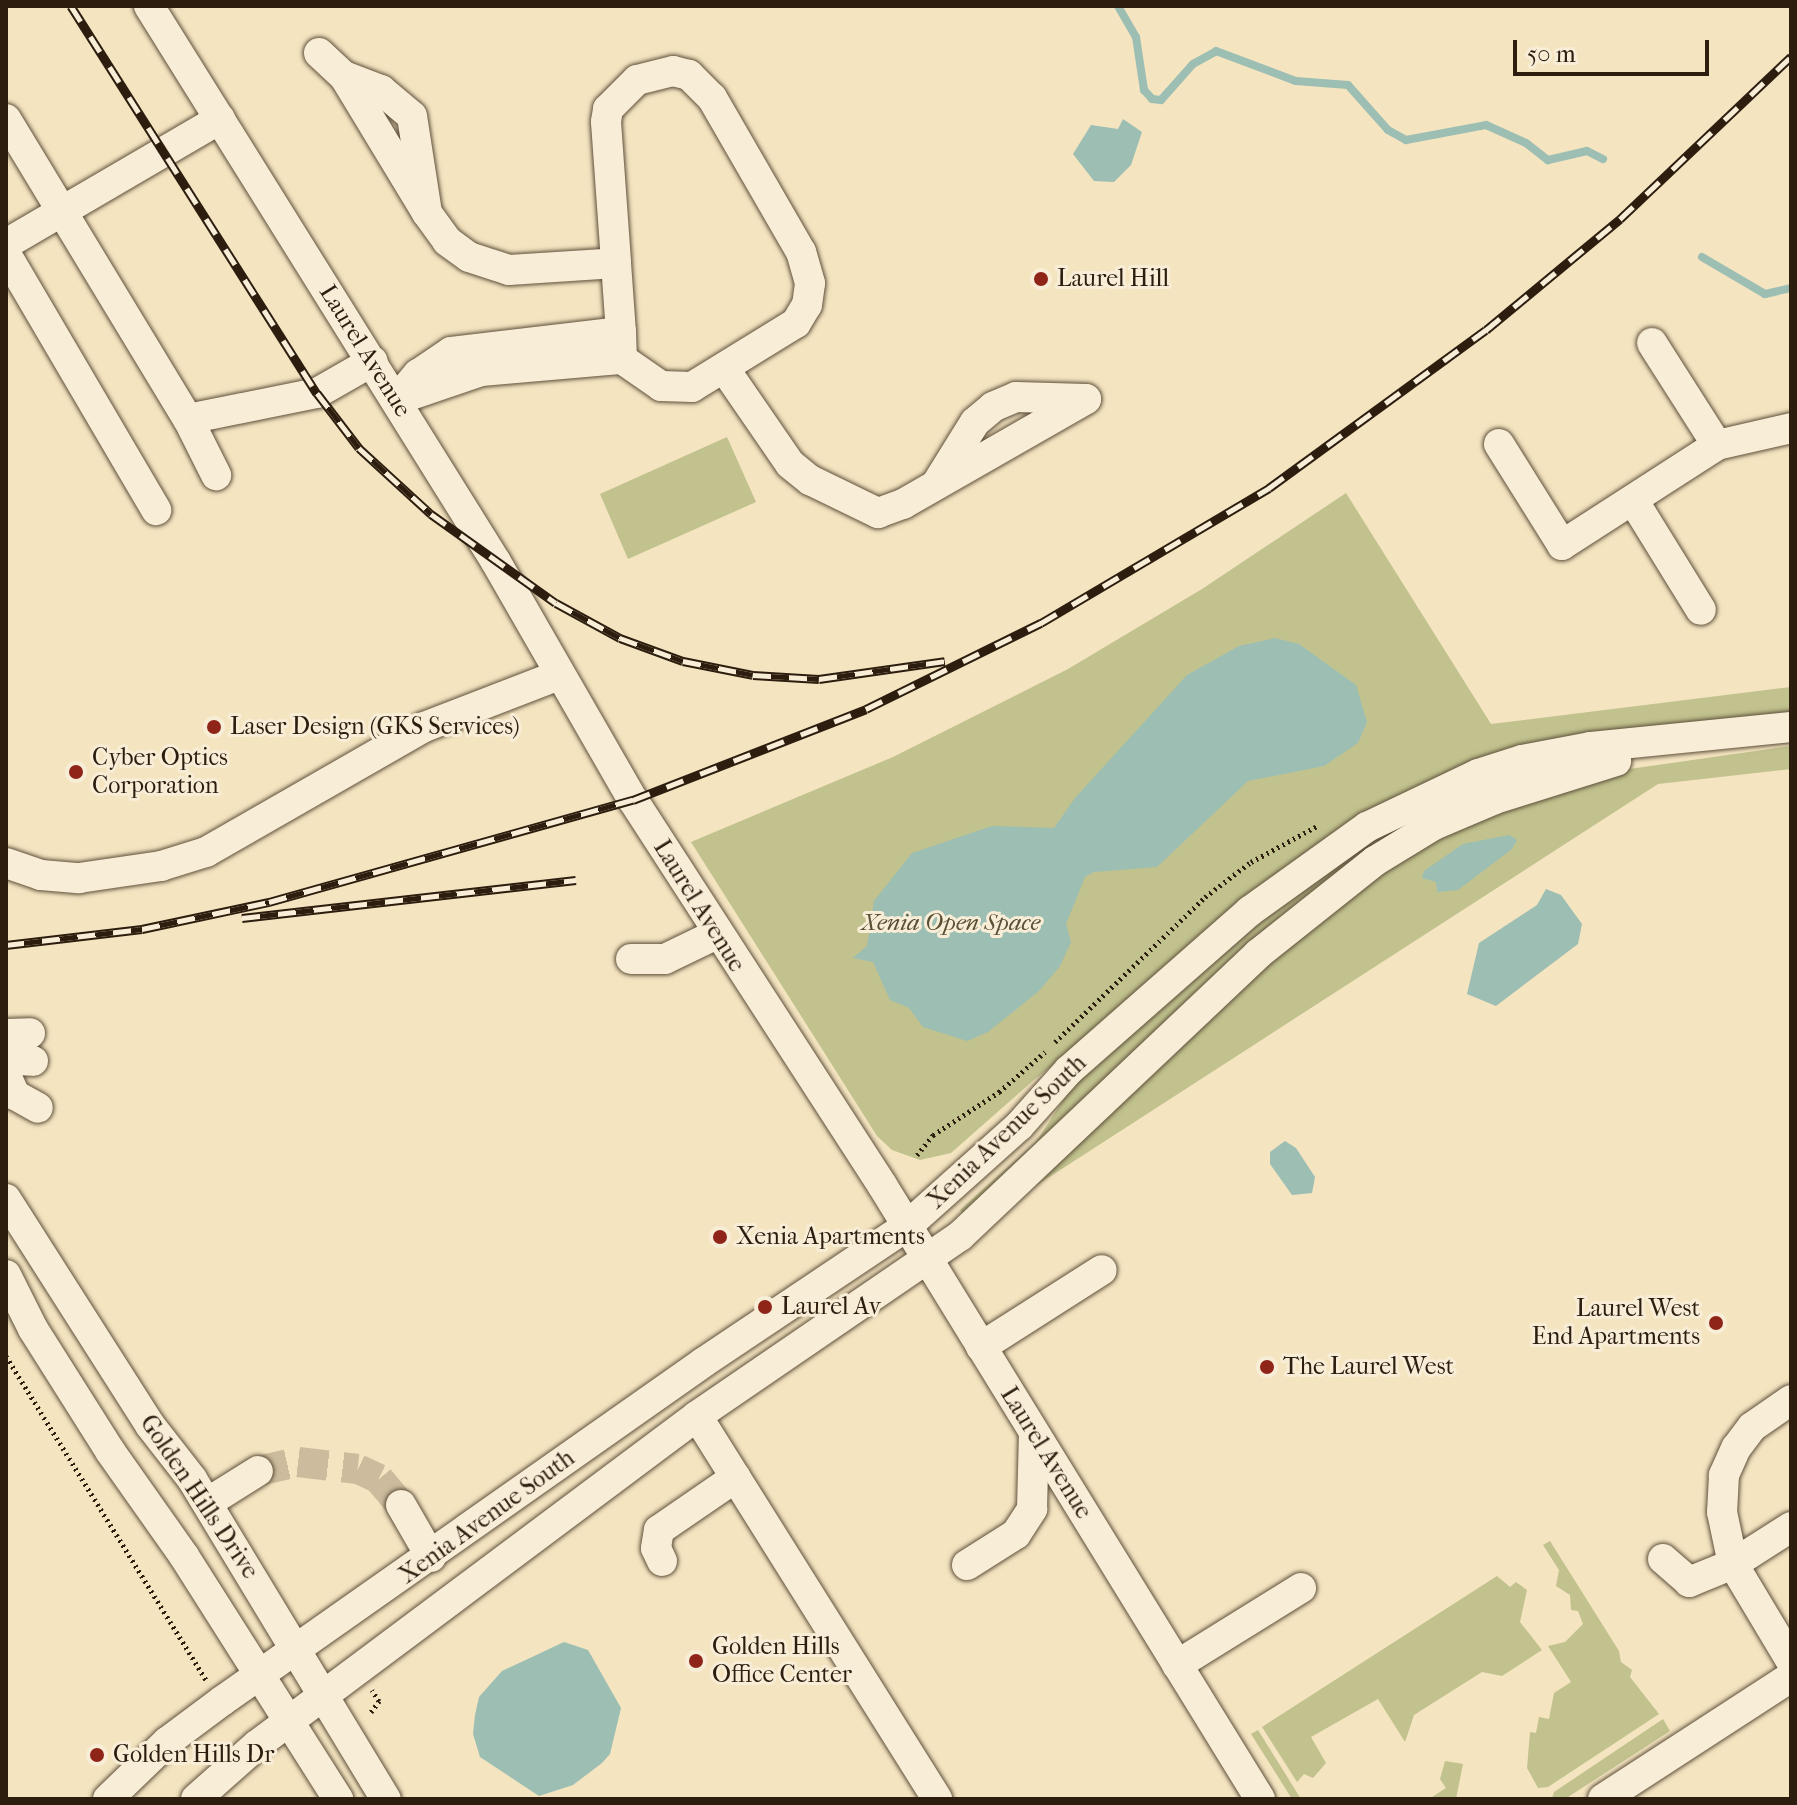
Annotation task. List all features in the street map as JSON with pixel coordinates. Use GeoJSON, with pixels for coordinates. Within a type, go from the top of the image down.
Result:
{"type":"FeatureCollection","features":[{"type":"Feature","properties":{"kind":"street","name":"Laurel Avenue"},"geometry":{"type":"LineString","coordinates":[[149,6],[373,361],[717,934],[906,1227],[1260,1799]]}},
{"type":"Feature","properties":{"kind":"street"},"geometry":{"type":"LineString","coordinates":[[319,53],[344,76],[381,90],[412,116],[419,137],[427,213],[447,241],[487,267],[509,270],[616,263]]}},
{"type":"Feature","properties":{"kind":"street"},"geometry":{"type":"LineString","coordinates":[[673,71],[689,75],[712,98],[808,267],[807,305],[796,323],[724,368],[677,390],[645,378],[622,345],[616,263],[608,109],[637,80],[673,71]]}},
{"type":"Feature","properties":{"kind":"street"},"geometry":{"type":"LineString","coordinates":[[6,119],[188,419],[216,475]]}},
{"type":"Feature","properties":{"kind":"street"},"geometry":{"type":"LineString","coordinates":[[6,244],[220,119]]}},
{"type":"Feature","properties":{"kind":"street"},"geometry":{"type":"LineString","coordinates":[[6,254],[156,510]]}},
{"type":"Feature","properties":{"kind":"street"},"geometry":{"type":"LineString","coordinates":[[1652,343],[1717,445]]}},
{"type":"Feature","properties":{"kind":"street"},"geometry":{"type":"LineString","coordinates":[[396,400],[418,374],[451,352],[622,345]]}},
{"type":"Feature","properties":{"kind":"street"},"geometry":{"type":"LineString","coordinates":[[188,419],[317,393],[373,361]]}},
{"type":"Feature","properties":{"kind":"street"},"geometry":{"type":"LineString","coordinates":[[724,368],[790,464],[823,487],[878,513],[1096,399]]}},
{"type":"Feature","properties":{"kind":"street"},"geometry":{"type":"LineString","coordinates":[[1499,444],[1562,545],[1717,445],[1791,428]]}},
{"type":"Feature","properties":{"kind":"street"},"geometry":{"type":"LineString","coordinates":[[1633,500],[1701,610]]}},
{"type":"Feature","properties":{"kind":"street"},"geometry":{"type":"LineString","coordinates":[[6,863],[41,875],[79,878],[116,876],[206,852],[424,727],[559,675]]}},
{"type":"Feature","properties":{"kind":"street","name":"Xenia Avenue South"},"geometry":{"type":"LineString","coordinates":[[108,1799],[167,1742],[704,1362],[906,1227],[1019,1126],[1069,1070],[1250,911],[1367,827],[1478,774],[1522,760],[1591,747],[1791,727]]}},
{"type":"Feature","properties":{"kind":"street","name":"Xenia Avenue South"},"geometry":{"type":"LineString","coordinates":[[196,1799],[323,1695],[697,1416],[927,1262],[960,1236],[1258,954],[1375,861],[1434,825],[1589,767],[1759,731]]}},
{"type":"Feature","properties":{"kind":"street"},"geometry":{"type":"LineString","coordinates":[[632,967],[665,959],[717,934]]}},
{"type":"Feature","properties":{"kind":"street"},"geometry":{"type":"LineString","coordinates":[[6,1075],[15,1095],[38,1108]]}},
{"type":"Feature","properties":{"kind":"street","name":"Golden Hills Drive"},"geometry":{"type":"LineString","coordinates":[[6,1199],[150,1425],[207,1503],[386,1799]]}},
{"type":"Feature","properties":{"kind":"street"},"geometry":{"type":"LineString","coordinates":[[981,1347],[1102,1270]]}},
{"type":"Feature","properties":{"kind":"street","name":"Golden Hills Drive"},"geometry":{"type":"LineString","coordinates":[[6,1275],[33,1329],[110,1451],[159,1517],[338,1799]]}},
{"type":"Feature","properties":{"kind":"street"},"geometry":{"type":"LineString","coordinates":[[1791,1400],[1752,1427],[1724,1475],[1722,1512],[1733,1564],[1791,1661]]}},
{"type":"Feature","properties":{"kind":"street"},"geometry":{"type":"LineString","coordinates":[[697,1416],[937,1799]]}},
{"type":"Feature","properties":{"kind":"street"},"geometry":{"type":"LineString","coordinates":[[967,1565],[1016,1534],[1032,1509],[1034,1434]]}},
{"type":"Feature","properties":{"kind":"street"},"geometry":{"type":"LineString","coordinates":[[207,1503],[258,1471]]}},
{"type":"Feature","properties":{"kind":"street"},"geometry":{"type":"LineString","coordinates":[[662,1561],[656,1548],[659,1530],[736,1477]]}},
{"type":"Feature","properties":{"kind":"street"},"geometry":{"type":"LineString","coordinates":[[401,1505],[431,1557]]}},
{"type":"Feature","properties":{"kind":"street"},"geometry":{"type":"LineString","coordinates":[[1663,1559],[1689,1582],[1733,1564],[1791,1527]]}},
{"type":"Feature","properties":{"kind":"street"},"geometry":{"type":"LineString","coordinates":[[1177,1665],[1301,1588]]}},
{"type":"Feature","properties":{"kind":"street"},"geometry":{"type":"LineString","coordinates":[[1603,1799],[1791,1677]]}},
{"type":"Feature","properties":{"kind":"path"},"geometry":{"type":"LineString","coordinates":[[6,1356],[210,1685]]}},
{"type":"Feature","properties":{"kind":"path"},"geometry":{"type":"LineString","coordinates":[[371,1712],[379,1701],[372,1689]]}},
{"type":"Feature","properties":{"kind":"green space"},"geometry":{"type":"Polygon","coordinates":[[[727,437],[756,502],[628,559],[600,494],[727,437]]]}},
{"type":"Feature","properties":{"kind":"green space","name":"Xenia Open Space"},"geometry":{"type":"Polygon","coordinates":[[[1346,493],[1491,724],[1791,687],[1791,712],[1488,760],[1135,1003],[1035,1079],[951,1153],[920,1160],[892,1150],[877,1136],[691,842],[893,757],[1068,669],[1202,589],[1346,493]]]}},
{"type":"Feature","properties":{"kind":"green space"},"geometry":{"type":"Polygon","coordinates":[[[1791,746],[1791,769],[1658,784],[1012,1201],[1295,932],[1402,853],[1594,774],[1791,746]]]}},
{"type":"Feature","properties":{"kind":"green space"},"geometry":{"type":"Polygon","coordinates":[[[1422,823],[963,1214],[960,1210],[1036,1142],[1071,1088],[1245,926],[1387,826],[1422,823]]]}},
{"type":"Feature","properties":{"kind":"green space"},"geometry":{"type":"Polygon","coordinates":[[[1550,1541],[1619,1651],[1621,1662],[1632,1670],[1630,1677],[1659,1714],[1548,1787],[1538,1788],[1527,1768],[1530,1732],[1536,1733],[1539,1717],[1549,1719],[1554,1693],[1571,1682],[1548,1646],[1565,1642],[1583,1624],[1578,1611],[1571,1610],[1570,1595],[1556,1586],[1559,1570],[1543,1545],[1550,1541]]]}},
{"type":"Feature","properties":{"kind":"green space"},"geometry":{"type":"Polygon","coordinates":[[[1497,1576],[1510,1587],[1516,1582],[1527,1590],[1520,1622],[1542,1650],[1502,1676],[1482,1672],[1414,1715],[1405,1742],[1378,1699],[1311,1737],[1326,1763],[1313,1778],[1304,1774],[1297,1782],[1262,1727],[1497,1576]]]}},
{"type":"Feature","properties":{"kind":"green space"},"geometry":{"type":"Polygon","coordinates":[[[1663,1719],[1670,1731],[1565,1799],[1552,1798],[1554,1792],[1663,1719]]]}},
{"type":"Feature","properties":{"kind":"green space"},"geometry":{"type":"Polygon","coordinates":[[[1258,1730],[1301,1799],[1292,1799],[1251,1734],[1258,1730]]]}},
{"type":"Feature","properties":{"kind":"green space"},"geometry":{"type":"Polygon","coordinates":[[[1445,1761],[1463,1764],[1456,1799],[1429,1799],[1446,1788],[1440,1779],[1445,1761]]]}},
{"type":"Feature","properties":{"kind":"water"},"geometry":{"type":"Polygon","coordinates":[[[1123,119],[1142,132],[1131,165],[1114,182],[1094,181],[1073,154],[1091,125],[1118,129],[1123,119]]]}},
{"type":"Feature","properties":{"kind":"water"},"geometry":{"type":"Polygon","coordinates":[[[1275,638],[1299,644],[1356,685],[1367,722],[1358,743],[1324,766],[1248,781],[1157,867],[1094,872],[1085,877],[1066,924],[1071,942],[1060,966],[1039,991],[988,1032],[967,1041],[923,1027],[909,1008],[890,1000],[873,962],[853,958],[867,946],[874,901],[912,853],[992,826],[1054,828],[1075,798],[1187,675],[1239,646],[1275,638]]]}},
{"type":"Feature","properties":{"kind":"water"},"geometry":{"type":"Polygon","coordinates":[[[1509,835],[1517,840],[1512,849],[1458,890],[1437,892],[1436,882],[1422,878],[1424,871],[1463,844],[1509,835]]]}},
{"type":"Feature","properties":{"kind":"water"},"geometry":{"type":"Polygon","coordinates":[[[1546,889],[1561,895],[1582,924],[1578,944],[1496,1006],[1467,994],[1479,943],[1537,905],[1546,889]]]}},
{"type":"Feature","properties":{"kind":"water"},"geometry":{"type":"Polygon","coordinates":[[[1285,1141],[1296,1148],[1315,1177],[1312,1193],[1292,1195],[1270,1164],[1270,1152],[1285,1141]]]}},
{"type":"Feature","properties":{"kind":"water"},"geometry":{"type":"Polygon","coordinates":[[[564,1642],[588,1650],[621,1708],[610,1754],[602,1763],[573,1785],[539,1796],[480,1757],[473,1734],[475,1715],[479,1697],[502,1671],[564,1642]]]}},
{"type":"Feature","properties":{"kind":"waterway"},"geometry":{"type":"LineString","coordinates":[[1118,6],[1136,37],[1144,90],[1152,99],[1161,100],[1193,64],[1216,51],[1296,81],[1348,85],[1388,130],[1406,140],[1486,125],[1526,143],[1548,160],[1587,151],[1603,159]]}},
{"type":"Feature","properties":{"kind":"waterway"},"geometry":{"type":"LineString","coordinates":[[1702,257],[1765,294],[1791,288]]}},
{"type":"Feature","properties":{"kind":"tunnel"},"geometry":{"type":"LineString","coordinates":[[258,1471],[298,1462],[358,1469],[379,1479],[401,1505]]}},
{"type":"Feature","properties":{"kind":"railway"},"geometry":{"type":"LineString","coordinates":[[71,6],[317,393],[359,448],[431,514],[556,603],[620,638],[683,661],[753,675],[819,679],[945,661]]}},
{"type":"Feature","properties":{"kind":"railway"},"geometry":{"type":"LineString","coordinates":[[6,945],[142,929],[269,902],[633,800],[866,709],[1041,623],[1269,488],[1486,330],[1620,219],[1791,57]]}},
{"type":"Feature","properties":{"kind":"railway"},"geometry":{"type":"LineString","coordinates":[[242,918],[576,880]]}},
{"type":"Feature","properties":{"kind":"place","name":"Laurel Hill"},"geometry":{"type":"Point","coordinates":[1041,279]}},
{"type":"Feature","properties":{"kind":"place","name":"Laser Design (GKS Services)"},"geometry":{"type":"Point","coordinates":[214,727]}},
{"type":"Feature","properties":{"kind":"place","name":"Cyber Optics Corporation"},"geometry":{"type":"Point","coordinates":[76,772]}},
{"type":"Feature","properties":{"kind":"place","name":"Xenia Apartments"},"geometry":{"type":"Point","coordinates":[720,1237]}},
{"type":"Feature","properties":{"kind":"place","name":"Laurel Av"},"geometry":{"type":"Point","coordinates":[765,1307]}},
{"type":"Feature","properties":{"kind":"place","name":"Laurel West End Apartments"},"geometry":{"type":"Point","coordinates":[1716,1323]}},
{"type":"Feature","properties":{"kind":"place","name":"The Laurel West"},"geometry":{"type":"Point","coordinates":[1267,1367]}},
{"type":"Feature","properties":{"kind":"place","name":"Golden Hills Office Center"},"geometry":{"type":"Point","coordinates":[696,1661]}},
{"type":"Feature","properties":{"kind":"place","name":"Golden Hills Dr"},"geometry":{"type":"Point","coordinates":[97,1755]}}]}
